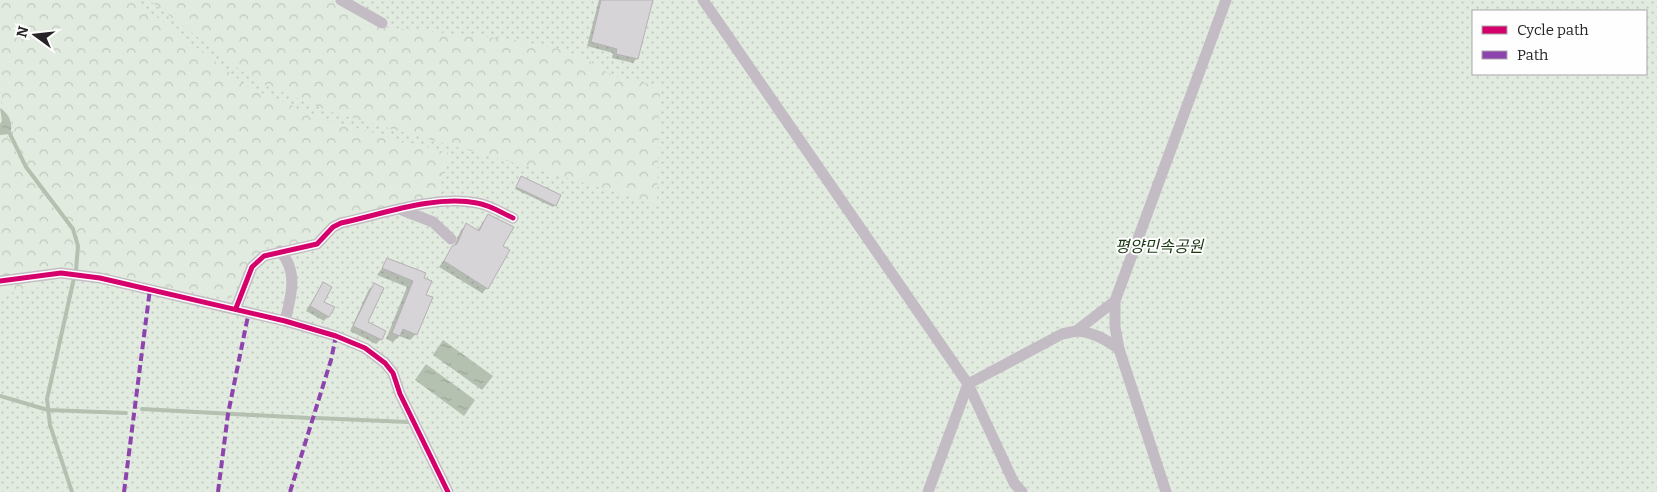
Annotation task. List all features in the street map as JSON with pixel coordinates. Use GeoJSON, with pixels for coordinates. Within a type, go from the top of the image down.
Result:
{"type":"FeatureCollection","features":[{"type":"Feature","properties":{"kind":"street"},"geometry":{"type":"LineString","coordinates":[[341,0],[382,23]]}},
{"type":"Feature","properties":{"kind":"street"},"geometry":{"type":"LineString","coordinates":[[703,0],[968,384],[1014,483],[1022,492]]}},
{"type":"Feature","properties":{"kind":"street"},"geometry":{"type":"LineString","coordinates":[[1166,492],[1119,349],[1115,327],[1115,302],[1226,0]]}},
{"type":"Feature","properties":{"kind":"street"},"geometry":{"type":"LineString","coordinates":[[236,308],[252,267],[264,256],[317,244],[333,227],[341,223],[424,203],[477,203],[513,218]]}},
{"type":"Feature","properties":{"kind":"street"},"geometry":{"type":"LineString","coordinates":[[400,210],[434,222],[451,239]]}},
{"type":"Feature","properties":{"kind":"street"},"geometry":{"type":"LineString","coordinates":[[280,251],[288,261],[291,273],[292,292],[285,321]]}},
{"type":"Feature","properties":{"kind":"street"},"geometry":{"type":"LineString","coordinates":[[0,281],[47,274],[78,275],[236,308],[285,321],[350,342],[376,355],[393,373],[400,394],[448,492]]}},
{"type":"Feature","properties":{"kind":"street"},"geometry":{"type":"LineString","coordinates":[[1076,331],[1115,302]]}},
{"type":"Feature","properties":{"kind":"street"},"geometry":{"type":"LineString","coordinates":[[928,492],[968,384],[1062,334],[1076,331],[1087,332],[1103,338],[1119,349]]}},
{"type":"Feature","properties":{"kind":"green space","name":"평양민속공원"},"geometry":{"type":"Polygon","coordinates":[[[0,0],[1657,0],[1657,492],[0,492],[0,0]]]}},
{"type":"Feature","properties":{"kind":"green space"},"geometry":{"type":"Polygon","coordinates":[[[0,0],[134,0],[250,88],[330,121],[452,154],[436,196],[341,219],[314,241],[265,248],[246,266],[231,299],[78,271],[80,246],[76,229],[27,166],[13,134],[12,119],[2,107],[0,0]]]}},
{"type":"Feature","properties":{"kind":"green space"},"geometry":{"type":"Polygon","coordinates":[[[149,0],[329,0],[381,27],[517,40],[567,51],[588,60],[613,76],[660,86],[657,205],[561,176],[331,112],[255,81],[149,0]]]}},
{"type":"Feature","properties":{"kind":"green space"},"geometry":{"type":"Polygon","coordinates":[[[9,137],[23,168],[71,231],[75,247],[73,270],[0,278],[0,138],[9,137]]]}},
{"type":"Feature","properties":{"kind":"green space"},"geometry":{"type":"Polygon","coordinates":[[[39,279],[40,287],[0,295],[0,286],[39,279]]]}},
{"type":"Feature","properties":{"kind":"water"},"geometry":{"type":"Polygon","coordinates":[[[0,108],[10,120],[10,134],[0,135],[0,124],[2,121],[0,108]]]}},
{"type":"Feature","properties":{"kind":"water"},"geometry":{"type":"Polygon","coordinates":[[[443,340],[493,376],[482,390],[433,355],[443,340]]]}},
{"type":"Feature","properties":{"kind":"water"},"geometry":{"type":"Polygon","coordinates":[[[426,364],[475,400],[464,416],[415,380],[426,364]]]}},
{"type":"Feature","properties":{"kind":"building"},"geometry":{"type":"Polygon","coordinates":[[[601,0],[653,0],[638,59],[616,54],[617,49],[591,42],[601,0]]]}},
{"type":"Feature","properties":{"kind":"building"},"geometry":{"type":"Polygon","coordinates":[[[521,176],[561,195],[556,206],[516,187],[521,176]]]}},
{"type":"Feature","properties":{"kind":"building"},"geometry":{"type":"Polygon","coordinates":[[[488,214],[514,227],[503,246],[510,250],[488,289],[444,261],[452,246],[457,244],[466,223],[479,231],[488,214]]]}},
{"type":"Feature","properties":{"kind":"building"},"geometry":{"type":"Polygon","coordinates":[[[387,258],[426,273],[424,278],[432,281],[426,295],[433,297],[417,335],[403,329],[400,336],[392,333],[413,281],[382,268],[387,258]]]}},
{"type":"Feature","properties":{"kind":"building"},"geometry":{"type":"Polygon","coordinates":[[[323,282],[332,287],[324,302],[335,307],[329,317],[310,306],[323,282]]]}},
{"type":"Feature","properties":{"kind":"building"},"geometry":{"type":"Polygon","coordinates":[[[374,283],[384,288],[368,322],[386,331],[382,340],[353,326],[374,283]]]}},
{"type":"Feature","properties":{"kind":"waterway"},"geometry":{"type":"LineString","coordinates":[[10,134],[26,167],[73,229],[78,246],[76,270]]}},
{"type":"Feature","properties":{"kind":"waterway"},"geometry":{"type":"LineString","coordinates":[[72,492],[50,425],[47,399],[74,278]]}},
{"type":"Feature","properties":{"kind":"waterway"},"geometry":{"type":"LineString","coordinates":[[0,396],[48,410],[126,413]]}},
{"type":"Feature","properties":{"kind":"waterway"},"geometry":{"type":"LineString","coordinates":[[142,409],[309,418]]}},
{"type":"Feature","properties":{"kind":"waterway"},"geometry":{"type":"LineString","coordinates":[[316,418],[408,422]]}},
{"type":"Feature","properties":{"kind":"marked path"},"geometry":{"type":"LineString","coordinates":[[124,492],[150,289]]}},
{"type":"Feature","properties":{"kind":"marked path"},"geometry":{"type":"LineString","coordinates":[[218,492],[228,414],[249,311]]}},
{"type":"Feature","properties":{"kind":"marked path"},"geometry":{"type":"LineString","coordinates":[[290,492],[331,360],[336,336]]}},
{"type":"Feature","properties":{"kind":"cycle path"},"geometry":{"type":"LineString","coordinates":[[236,308],[252,267],[264,256],[317,244],[333,227],[341,223],[426,203],[444,201],[482,204],[513,218]]}},
{"type":"Feature","properties":{"kind":"cycle path"},"geometry":{"type":"LineString","coordinates":[[0,281],[61,273],[100,278],[285,321],[336,336],[365,348],[385,363],[393,373],[400,394],[448,492]]}}]}
